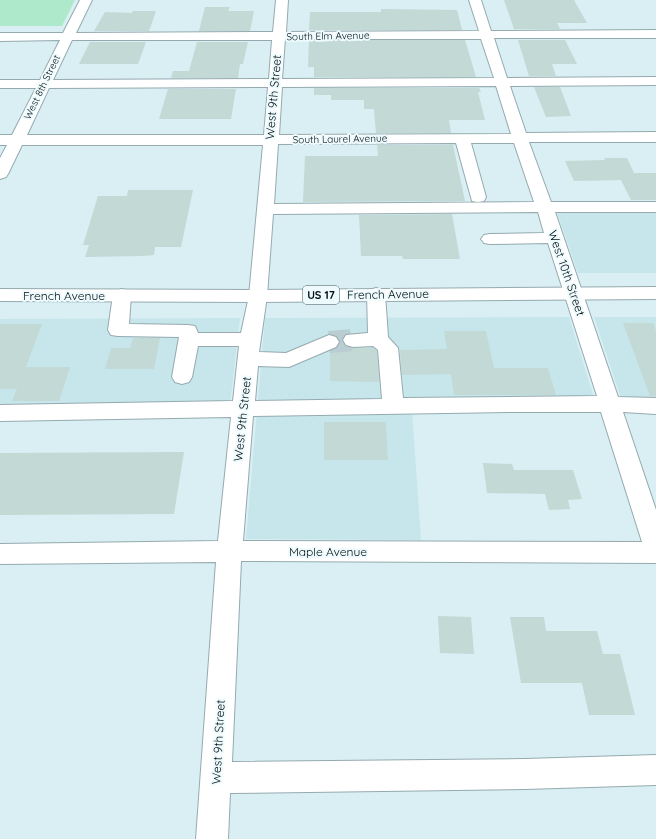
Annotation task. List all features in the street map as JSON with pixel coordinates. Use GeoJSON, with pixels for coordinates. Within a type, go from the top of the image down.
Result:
{"type":"FeatureCollection","features":[{"type":"Feature","properties":{"kind":"street","name":"West 8th Street"},"geometry":{"type":"LineString","coordinates":[[0,174],[66,37],[86,0]]}},
{"type":"Feature","properties":{"kind":"street","name":"West 9th Street"},"geometry":{"type":"LineString","coordinates":[[212,839],[229,551],[243,408],[258,296],[282,0]]}},
{"type":"Feature","properties":{"kind":"street","name":"West 10th Street"},"geometry":{"type":"LineString","coordinates":[[475,0],[501,83],[574,293],[656,548]]}},
{"type":"Feature","properties":{"kind":"street","name":"South Elm Avenue"},"geometry":{"type":"LineString","coordinates":[[0,37],[656,34]]}},
{"type":"Feature","properties":{"kind":"street"},"geometry":{"type":"LineString","coordinates":[[0,84],[656,82]]}},
{"type":"Feature","properties":{"kind":"street","name":"South Laurel Avenue"},"geometry":{"type":"LineString","coordinates":[[0,140],[270,140],[656,137]]}},
{"type":"Feature","properties":{"kind":"street"},"geometry":{"type":"LineString","coordinates":[[462,138],[478,198]]}},
{"type":"Feature","properties":{"kind":"street"},"geometry":{"type":"LineString","coordinates":[[264,209],[656,207]]}},
{"type":"Feature","properties":{"kind":"street"},"geometry":{"type":"LineString","coordinates":[[490,239],[554,238]]}},
{"type":"Feature","properties":{"kind":"street","name":"French Avenue"},"geometry":{"type":"LineString","coordinates":[[0,295],[258,296],[656,293]]}},
{"type":"Feature","properties":{"kind":"street"},"geometry":{"type":"LineString","coordinates":[[376,294],[378,339]]}},
{"type":"Feature","properties":{"kind":"street"},"geometry":{"type":"LineString","coordinates":[[122,295],[118,330],[188,331],[189,340],[182,377]]}},
{"type":"Feature","properties":{"kind":"street"},"geometry":{"type":"LineString","coordinates":[[353,340],[378,339],[388,348],[393,406]]}},
{"type":"Feature","properties":{"kind":"street"},"geometry":{"type":"LineString","coordinates":[[189,340],[250,349],[289,360],[329,342]]}},
{"type":"Feature","properties":{"kind":"street"},"geometry":{"type":"LineString","coordinates":[[0,413],[393,406],[609,404],[656,406]]}},
{"type":"Feature","properties":{"kind":"street","name":"Maple Avenue"},"geometry":{"type":"LineString","coordinates":[[0,554],[229,551],[656,553]]}},
{"type":"Feature","properties":{"kind":"street"},"geometry":{"type":"LineString","coordinates":[[216,778],[517,774],[656,770]]}},
{"type":"Feature","properties":{"kind":"shaded area"},"geometry":{"type":"Polygon","coordinates":[[[656,206],[656,273],[578,273],[555,207],[656,206]]]}},
{"type":"Feature","properties":{"kind":"shaded area"},"geometry":{"type":"Polygon","coordinates":[[[569,317],[595,401],[411,397],[421,540],[246,539],[265,318],[569,317]]]}},
{"type":"Feature","properties":{"kind":"shaded area"},"geometry":{"type":"Polygon","coordinates":[[[594,317],[656,317],[656,402],[622,401],[594,317]]]}},
{"type":"Feature","properties":{"kind":"shaded area"},"geometry":{"type":"Polygon","coordinates":[[[240,318],[230,405],[0,405],[0,319],[240,318]]]}},
{"type":"Feature","properties":{"kind":"green space"},"geometry":{"type":"Polygon","coordinates":[[[0,0],[75,0],[62,26],[0,26],[0,0]]]}},
{"type":"Feature","properties":{"kind":"building"},"geometry":{"type":"Polygon","coordinates":[[[504,0],[574,0],[587,23],[557,23],[560,29],[514,29],[504,0]]]}},
{"type":"Feature","properties":{"kind":"building"},"geometry":{"type":"Polygon","coordinates":[[[205,7],[230,7],[228,11],[254,11],[250,31],[199,31],[205,7]]]}},
{"type":"Feature","properties":{"kind":"building"},"geometry":{"type":"Polygon","coordinates":[[[381,9],[457,10],[462,30],[309,30],[310,12],[381,12],[381,9]]]}},
{"type":"Feature","properties":{"kind":"building"},"geometry":{"type":"Polygon","coordinates":[[[133,11],[156,11],[149,31],[94,31],[105,12],[132,13],[133,11]]]}},
{"type":"Feature","properties":{"kind":"building"},"geometry":{"type":"Polygon","coordinates":[[[309,40],[465,40],[476,77],[314,77],[314,67],[308,67],[309,40]]]}},
{"type":"Feature","properties":{"kind":"building"},"geometry":{"type":"Polygon","coordinates":[[[518,40],[565,40],[577,64],[552,64],[556,76],[529,76],[518,40]]]}},
{"type":"Feature","properties":{"kind":"building"},"geometry":{"type":"Polygon","coordinates":[[[90,42],[146,42],[138,64],[79,64],[90,42]]]}},
{"type":"Feature","properties":{"kind":"building"},"geometry":{"type":"Polygon","coordinates":[[[197,42],[248,42],[243,64],[240,64],[238,78],[171,78],[173,71],[189,71],[197,42]]]}},
{"type":"Feature","properties":{"kind":"building"},"geometry":{"type":"Polygon","coordinates":[[[534,87],[560,87],[571,116],[546,117],[534,87]]]}},
{"type":"Feature","properties":{"kind":"building"},"geometry":{"type":"Polygon","coordinates":[[[314,88],[479,88],[481,92],[478,92],[485,120],[449,120],[451,133],[376,133],[374,109],[364,109],[364,100],[331,100],[331,95],[314,95],[314,88]]]}},
{"type":"Feature","properties":{"kind":"building"},"geometry":{"type":"Polygon","coordinates":[[[168,89],[236,89],[231,119],[159,119],[168,89]]]}},
{"type":"Feature","properties":{"kind":"building"},"geometry":{"type":"Polygon","coordinates":[[[377,145],[453,145],[465,201],[303,202],[305,156],[378,156],[377,145]]]}},
{"type":"Feature","properties":{"kind":"building"},"geometry":{"type":"Polygon","coordinates":[[[604,158],[627,158],[634,173],[656,173],[656,200],[631,200],[621,180],[574,181],[565,161],[605,160],[604,158]]]}},
{"type":"Feature","properties":{"kind":"building"},"geometry":{"type":"Polygon","coordinates":[[[128,190],[193,190],[181,247],[155,247],[154,255],[85,257],[89,245],[83,245],[98,196],[127,196],[128,190]]]}},
{"type":"Feature","properties":{"kind":"building"},"geometry":{"type":"Polygon","coordinates":[[[452,214],[460,259],[403,259],[402,256],[361,256],[359,215],[452,214]]]}},
{"type":"Feature","properties":{"kind":"building"},"geometry":{"type":"Polygon","coordinates":[[[623,323],[653,323],[656,331],[656,396],[650,396],[623,323]]]}},
{"type":"Feature","properties":{"kind":"building"},"geometry":{"type":"Polygon","coordinates":[[[0,324],[42,324],[26,367],[70,367],[59,401],[12,401],[17,389],[0,389],[0,324]]]}},
{"type":"Feature","properties":{"kind":"building"},"geometry":{"type":"Polygon","coordinates":[[[444,331],[486,331],[494,368],[548,368],[556,395],[454,395],[451,374],[402,375],[400,350],[447,349],[444,331]]]}},
{"type":"Feature","properties":{"kind":"building"},"geometry":{"type":"Polygon","coordinates":[[[329,332],[352,332],[345,334],[342,339],[346,346],[353,348],[373,348],[377,351],[379,382],[330,381],[330,351],[337,348],[340,341],[337,336],[329,332]]]}},
{"type":"Feature","properties":{"kind":"building"},"geometry":{"type":"Polygon","coordinates":[[[133,338],[160,338],[154,369],[105,369],[111,348],[130,348],[133,338]]]}},
{"type":"Feature","properties":{"kind":"building"},"geometry":{"type":"Polygon","coordinates":[[[324,422],[386,422],[388,460],[324,460],[324,422]]]}},
{"type":"Feature","properties":{"kind":"building"},"geometry":{"type":"Polygon","coordinates":[[[184,452],[174,514],[0,515],[0,453],[184,452]]]}},
{"type":"Feature","properties":{"kind":"building"},"geometry":{"type":"Polygon","coordinates":[[[483,463],[512,464],[514,470],[573,470],[582,499],[568,500],[570,509],[549,510],[545,494],[487,493],[483,463]]]}},
{"type":"Feature","properties":{"kind":"building"},"geometry":{"type":"Polygon","coordinates":[[[438,616],[471,617],[474,654],[440,653],[438,616]]]}},
{"type":"Feature","properties":{"kind":"building"},"geometry":{"type":"Polygon","coordinates":[[[510,617],[544,617],[546,631],[597,631],[603,654],[620,654],[635,715],[589,715],[582,683],[521,683],[510,617]]]}},
{"type":"Feature","properties":{"kind":"tunnel"},"geometry":{"type":"LineString","coordinates":[[329,342],[353,340]]}}]}
